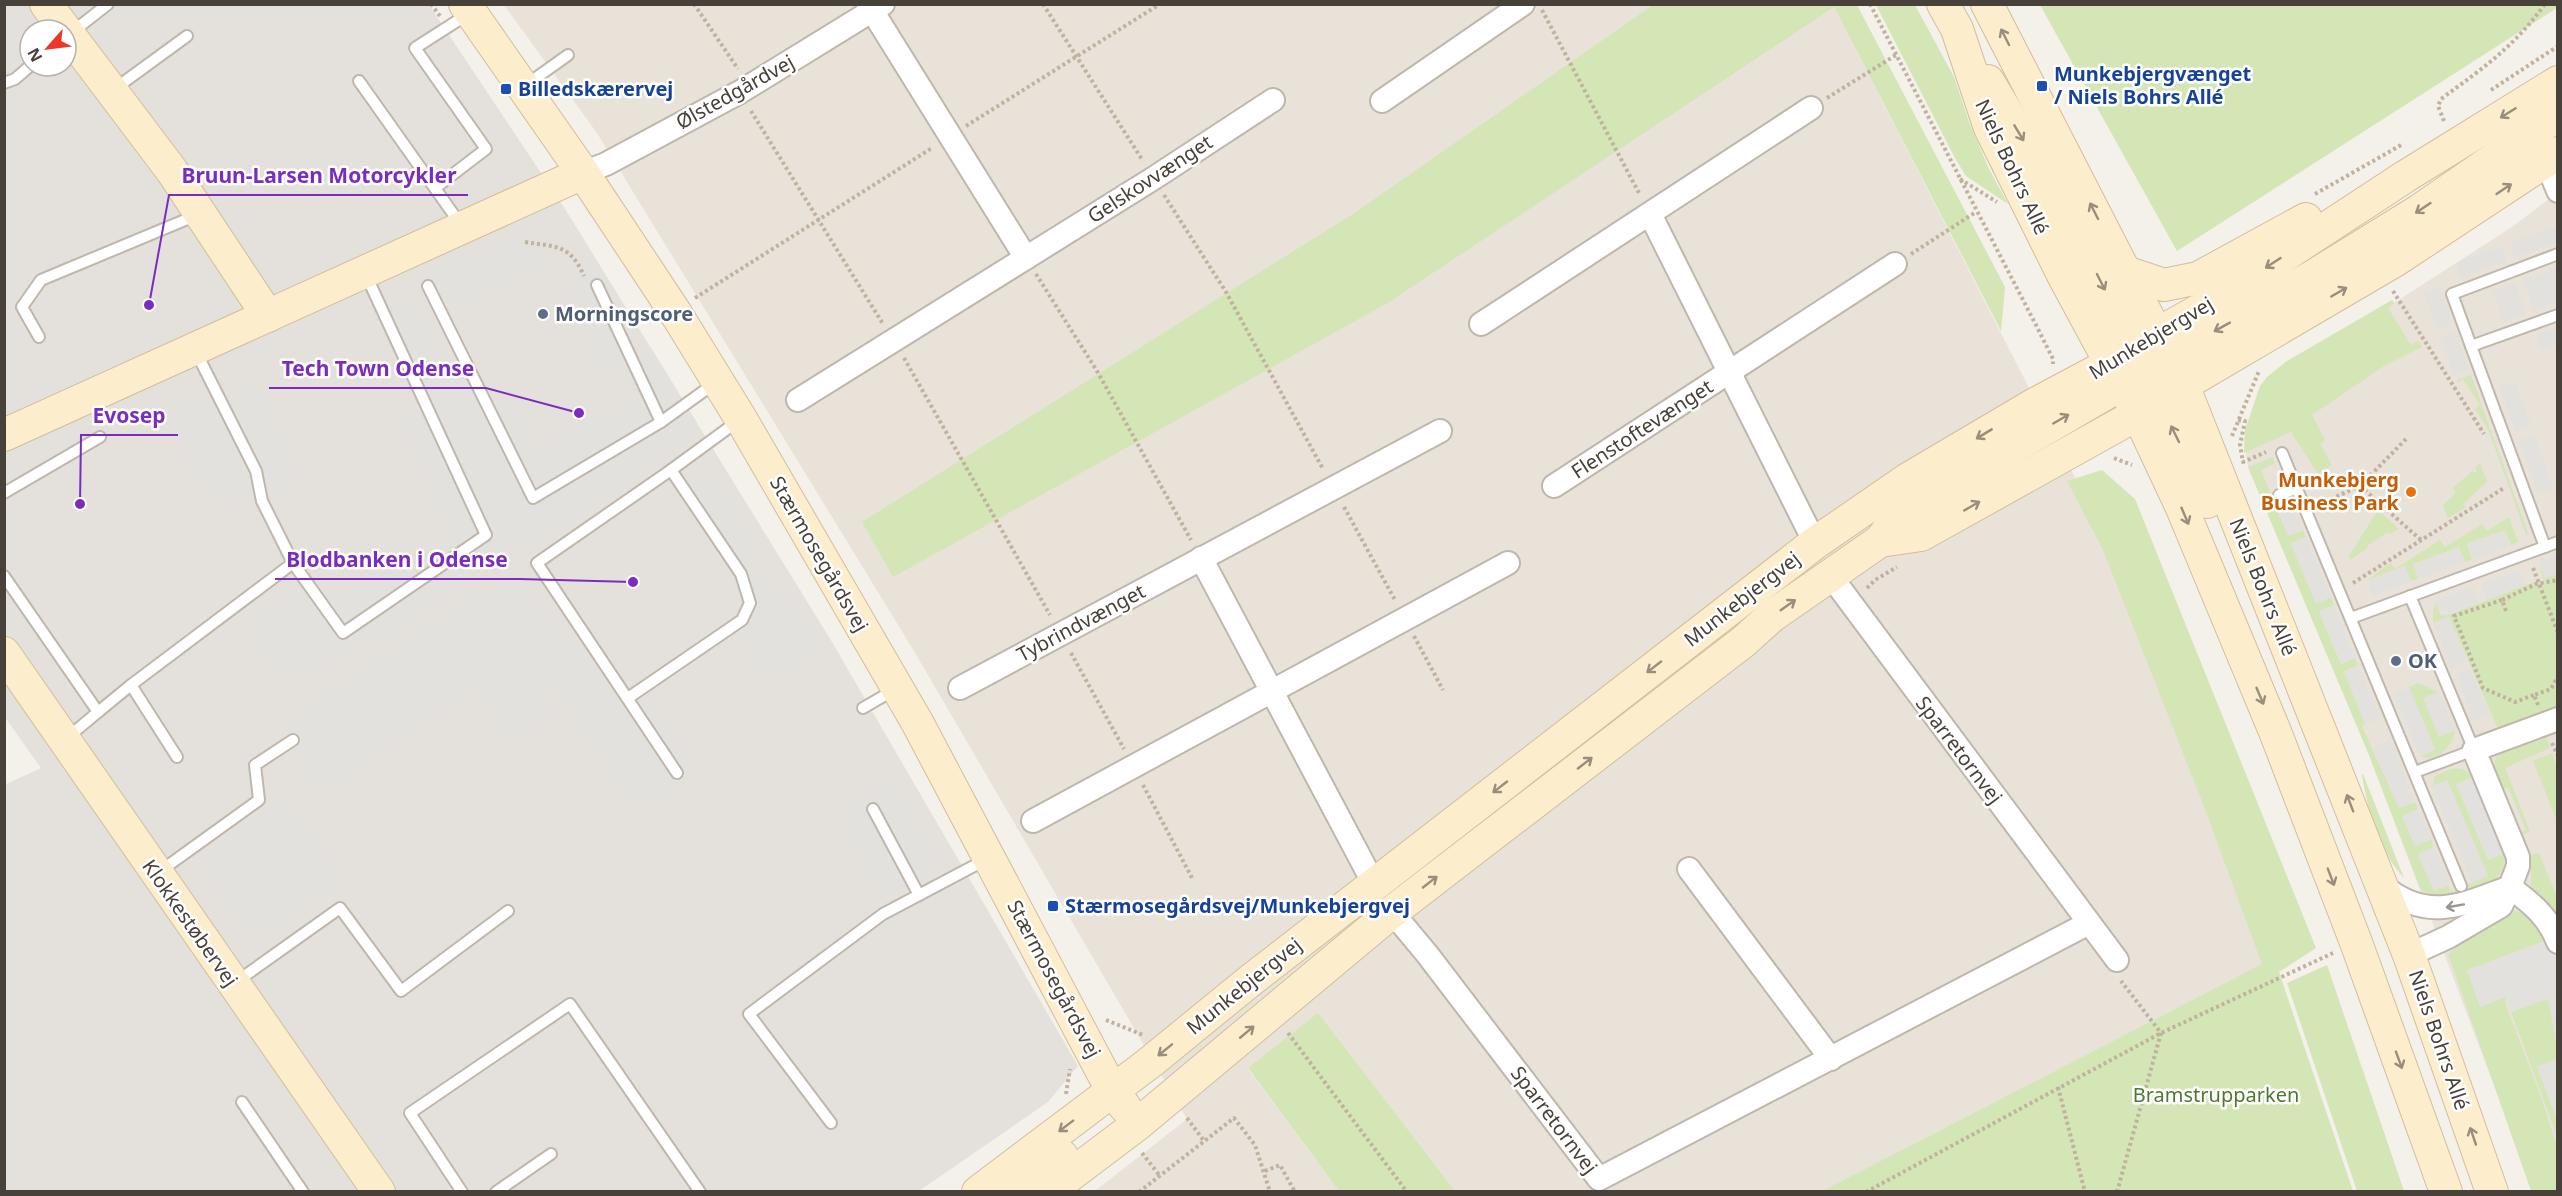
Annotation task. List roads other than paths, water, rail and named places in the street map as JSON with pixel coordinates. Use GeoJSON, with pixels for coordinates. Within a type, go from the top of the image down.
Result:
{"type":"FeatureCollection","features":[{"type":"Feature","properties":{"kind":"street"},"geometry":{"type":"LineString","coordinates":[[46,4],[56,18]]}},
{"type":"Feature","properties":{"kind":"street"},"geometry":{"type":"LineString","coordinates":[[1382,102],[1523,4]]}},
{"type":"Feature","properties":{"kind":"street","name":"Niels Bohrs Allé"},"geometry":{"type":"LineString","coordinates":[[1987,4],[2141,304],[2182,508],[2276,734],[2357,945],[2446,1191]]}},
{"type":"Feature","properties":{"kind":"street"},"geometry":{"type":"LineString","coordinates":[[874,7],[1026,258]]}},
{"type":"Feature","properties":{"kind":"street","name":"Ølstedgårdvej"},"geometry":{"type":"LineString","coordinates":[[583,172],[606,164],[745,89],[874,7]]}},
{"type":"Feature","properties":{"kind":"street","name":"Stærmosegårdsvej"},"geometry":{"type":"LineString","coordinates":[[461,15],[523,87],[583,172],[741,419],[897,688],[990,858],[1112,1090],[1138,1124]]}},
{"type":"Feature","properties":{"kind":"street","name":"Niels Bohrs Allé"},"geometry":{"type":"LineString","coordinates":[[1950,17],[1990,128],[2154,374],[2241,573],[2273,613],[2383,886],[2492,1191]]}},
{"type":"Feature","properties":{"kind":"street"},"geometry":{"type":"LineString","coordinates":[[78,48],[172,171],[268,316]]}},
{"type":"Feature","properties":{"kind":"street","name":"Munkebjergvej"},"geometry":{"type":"LineString","coordinates":[[1048,1191],[1138,1124],[1392,912],[1743,642],[1772,616],[1881,541],[1902,512],[2110,391],[2154,374],[2212,303],[2406,176],[2558,82]]}},
{"type":"Feature","properties":{"kind":"street","name":"Gelskovvænget"},"geometry":{"type":"LineString","coordinates":[[798,400],[1154,178],[1274,100]]}},
{"type":"Feature","properties":{"kind":"street"},"geometry":{"type":"LineString","coordinates":[[1481,324],[1811,108]]}},
{"type":"Feature","properties":{"kind":"street"},"geometry":{"type":"LineString","coordinates":[[2154,374],[2420,210],[2558,115]]}},
{"type":"Feature","properties":{"kind":"street"},"geometry":{"type":"LineString","coordinates":[[2154,374],[2396,260],[2552,157],[2558,191]]}},
{"type":"Feature","properties":{"kind":"street"},"geometry":{"type":"LineString","coordinates":[[4,435],[583,172]]}},
{"type":"Feature","properties":{"kind":"street"},"geometry":{"type":"LineString","coordinates":[[2125,272],[2164,285],[2198,278],[2353,194],[2406,176]]}},
{"type":"Feature","properties":{"kind":"street","name":"Flenstoftevænget"},"geometry":{"type":"LineString","coordinates":[[1650,214],[1815,543]]}},
{"type":"Feature","properties":{"kind":"street","name":"Flenstoftevænget"},"geometry":{"type":"LineString","coordinates":[[1554,486],[1895,264]]}},
{"type":"Feature","properties":{"kind":"street","name":"Munkebjergvej"},"geometry":{"type":"LineString","coordinates":[[978,1191],[1112,1090],[1815,543],[1908,479],[2075,383],[2154,374]]}},
{"type":"Feature","properties":{"kind":"street","name":"Tybrindvænget"},"geometry":{"type":"LineString","coordinates":[[960,688],[1440,431]]}},
{"type":"Feature","properties":{"kind":"street"},"geometry":{"type":"LineString","coordinates":[[1201,558],[1374,884]]}},
{"type":"Feature","properties":{"kind":"street"},"geometry":{"type":"LineString","coordinates":[[1033,821],[1508,563]]}},
{"type":"Feature","properties":{"kind":"street","name":"Sparretornvej"},"geometry":{"type":"LineString","coordinates":[[1830,576],[2117,960]]}},
{"type":"Feature","properties":{"kind":"street","name":"Klokkestøbervej"},"geometry":{"type":"LineString","coordinates":[[4,653],[372,1187]]}},
{"type":"Feature","properties":{"kind":"street"},"geometry":{"type":"LineString","coordinates":[[2276,734],[2296,745],[2310,767],[2381,947],[2385,953],[2395,956],[2409,955],[2448,937],[2501,906],[2518,867],[2518,857],[2474,750],[2551,722]]}},
{"type":"Feature","properties":{"kind":"street"},"geometry":{"type":"LineString","coordinates":[[1689,869],[1831,1059]]}},
{"type":"Feature","properties":{"kind":"street"},"geometry":{"type":"LineString","coordinates":[[2383,886],[2403,899],[2418,905],[2449,908],[2476,901],[2510,886]]}},
{"type":"Feature","properties":{"kind":"street"},"geometry":{"type":"LineString","coordinates":[[2510,886],[2539,909],[2547,919],[2558,942]]}},
{"type":"Feature","properties":{"kind":"street","name":"Sparretornvej"},"geometry":{"type":"LineString","coordinates":[[1392,912],[1427,954],[1599,1179],[2089,922]]}},
{"type":"Feature","properties":{"kind":"street"},"geometry":{"type":"LineString","coordinates":[[1018,1191],[1118,1112],[1112,1090]]}},
{"type":"Feature","properties":{"kind":"lane"},"geometry":{"type":"LineString","coordinates":[[78,27],[108,4]]}},
{"type":"Feature","properties":{"kind":"lane"},"geometry":{"type":"LineString","coordinates":[[435,188],[486,149],[415,48],[461,15]]}},
{"type":"Feature","properties":{"kind":"lane"},"geometry":{"type":"LineString","coordinates":[[112,90],[187,36]]}},
{"type":"Feature","properties":{"kind":"lane"},"geometry":{"type":"LineString","coordinates":[[523,87],[568,56]]}},
{"type":"Feature","properties":{"kind":"lane"},"geometry":{"type":"LineString","coordinates":[[4,83],[18,76]]}},
{"type":"Feature","properties":{"kind":"lane"},"geometry":{"type":"LineString","coordinates":[[359,81],[463,228]]}},
{"type":"Feature","properties":{"kind":"lane"},"geometry":{"type":"LineString","coordinates":[[39,337],[22,308],[41,280],[201,214]]}},
{"type":"Feature","properties":{"kind":"lane"},"geometry":{"type":"LineString","coordinates":[[2545,547],[2452,294],[2558,254]]}},
{"type":"Feature","properties":{"kind":"lane"},"geometry":{"type":"LineString","coordinates":[[195,350],[256,471],[262,501],[292,563],[343,633],[486,535],[365,272]]}},
{"type":"Feature","properties":{"kind":"lane"},"geometry":{"type":"LineString","coordinates":[[597,285],[661,422]]}},
{"type":"Feature","properties":{"kind":"lane"},"geometry":{"type":"LineString","coordinates":[[429,286],[533,498],[661,422],[717,381]]}},
{"type":"Feature","properties":{"kind":"lane"},"geometry":{"type":"LineString","coordinates":[[2471,346],[2558,315]]}},
{"type":"Feature","properties":{"kind":"lane"},"geometry":{"type":"LineString","coordinates":[[677,772],[537,563],[741,419]]}},
{"type":"Feature","properties":{"kind":"lane"},"geometry":{"type":"LineString","coordinates":[[5,490],[100,437]]}},
{"type":"Feature","properties":{"kind":"lane"},"geometry":{"type":"LineString","coordinates":[[2282,453],[2461,885]]}},
{"type":"Feature","properties":{"kind":"lane"},"geometry":{"type":"LineString","coordinates":[[628,698],[741,620],[750,603],[741,574],[671,470]]}},
{"type":"Feature","properties":{"kind":"lane"},"geometry":{"type":"LineString","coordinates":[[2279,495],[2297,488]]}},
{"type":"Feature","properties":{"kind":"lane"},"geometry":{"type":"LineString","coordinates":[[2351,618],[2558,542]]}},
{"type":"Feature","properties":{"kind":"lane"},"geometry":{"type":"LineString","coordinates":[[65,740],[131,685],[292,563]]}},
{"type":"Feature","properties":{"kind":"lane"},"geometry":{"type":"LineString","coordinates":[[4,576],[98,712]]}},
{"type":"Feature","properties":{"kind":"lane"},"geometry":{"type":"LineString","coordinates":[[2410,596],[2474,750],[2415,772]]}},
{"type":"Feature","properties":{"kind":"lane"},"geometry":{"type":"LineString","coordinates":[[131,685],[177,757]]}},
{"type":"Feature","properties":{"kind":"lane"},"geometry":{"type":"LineString","coordinates":[[863,708],[897,688]]}},
{"type":"Feature","properties":{"kind":"lane"},"geometry":{"type":"LineString","coordinates":[[156,874],[259,800],[255,765],[292,740]]}},
{"type":"Feature","properties":{"kind":"lane"},"geometry":{"type":"LineString","coordinates":[[873,809],[918,895]]}},
{"type":"Feature","properties":{"kind":"lane"},"geometry":{"type":"LineString","coordinates":[[831,1123],[749,1014],[883,914],[990,858]]}},
{"type":"Feature","properties":{"kind":"lane"},"geometry":{"type":"LineString","coordinates":[[233,984],[340,908],[401,991],[508,911]]}},
{"type":"Feature","properties":{"kind":"lane"},"geometry":{"type":"LineString","coordinates":[[459,1191],[410,1113],[570,1004],[700,1191]]}},
{"type":"Feature","properties":{"kind":"lane"},"geometry":{"type":"LineString","coordinates":[[242,1102],[303,1191]]}},
{"type":"Feature","properties":{"kind":"lane"},"geometry":{"type":"LineString","coordinates":[[496,1191],[551,1154]]}},
{"type":"Feature","properties":{"kind":"place","name":"Munkebjergvænget / Niels Bohrs Allé"},"geometry":{"type":"Point","coordinates":[2042,86]}},
{"type":"Feature","properties":{"kind":"place","name":"Billedskærervej"},"geometry":{"type":"Point","coordinates":[506,89]}},
{"type":"Feature","properties":{"kind":"place","name":"Bruun-Larsen Motorcykler"},"geometry":{"type":"Point","coordinates":[149,305]}},
{"type":"Feature","properties":{"kind":"place","name":"Morningscore"},"geometry":{"type":"Point","coordinates":[543,314]}},
{"type":"Feature","properties":{"kind":"place","name":"Tech Town Odense"},"geometry":{"type":"Point","coordinates":[579,413]}},
{"type":"Feature","properties":{"kind":"place","name":"Munkebjerg Business Park"},"geometry":{"type":"Point","coordinates":[2411,492]}},
{"type":"Feature","properties":{"kind":"place","name":"Evosep"},"geometry":{"type":"Point","coordinates":[80,504]}},
{"type":"Feature","properties":{"kind":"place","name":"Blodbanken i Odense"},"geometry":{"type":"Point","coordinates":[633,582]}},
{"type":"Feature","properties":{"kind":"place","name":"OK"},"geometry":{"type":"Point","coordinates":[2396,661]}},
{"type":"Feature","properties":{"kind":"place","name":"Stærmosegårdsvej/Munkebjergvej"},"geometry":{"type":"Point","coordinates":[1053,906]}},
{"type":"Feature","properties":{"kind":"park label","name":"Bramstrupparken"},"geometry":{"type":"Point","coordinates":[2216,1095]}}]}
